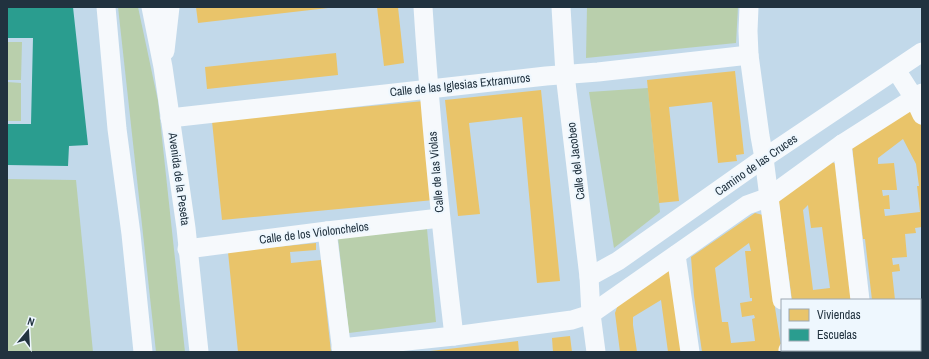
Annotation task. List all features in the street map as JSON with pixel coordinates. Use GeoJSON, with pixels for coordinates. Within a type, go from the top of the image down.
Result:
{"type":"FeatureCollection","features":[{"type":"Feature","properties":{"kind":"street"},"geometry":{"type":"LineString","coordinates":[[106,7],[117,129],[131,234],[143,352]]}},
{"type":"Feature","properties":{"kind":"street","name":"Avenida de la Peseta"},"geometry":{"type":"LineString","coordinates":[[151,7],[163,67],[186,228],[199,352]]}},
{"type":"Feature","properties":{"kind":"street"},"geometry":{"type":"LineString","coordinates":[[163,67],[170,7]]}},
{"type":"Feature","properties":{"kind":"street","name":"Calle de las Violas"},"geometry":{"type":"LineString","coordinates":[[423,7],[428,89],[440,218],[454,336]]}},
{"type":"Feature","properties":{"kind":"street","name":"Calle del Jacobeo"},"geometry":{"type":"LineString","coordinates":[[561,7],[565,74],[589,277],[591,314],[596,352]]}},
{"type":"Feature","properties":{"kind":"street"},"geometry":{"type":"LineString","coordinates":[[749,7],[749,55],[782,299]]}},
{"type":"Feature","properties":{"kind":"street","name":"Camino de las Cruces"},"geometry":{"type":"LineString","coordinates":[[589,277],[618,261],[764,158],[922,52]]}},
{"type":"Feature","properties":{"kind":"street","name":"Calle de las Iglesias Extramuros"},"geometry":{"type":"LineString","coordinates":[[170,118],[749,55]]}},
{"type":"Feature","properties":{"kind":"street"},"geometry":{"type":"LineString","coordinates":[[896,70],[918,95],[922,115]]}},
{"type":"Feature","properties":{"kind":"street"},"geometry":{"type":"LineString","coordinates":[[327,231],[341,350],[572,320],[591,314],[748,205],[769,196],[842,144],[918,95]]}},
{"type":"Feature","properties":{"kind":"street"},"geometry":{"type":"LineString","coordinates":[[842,144],[860,299]]}},
{"type":"Feature","properties":{"kind":"street","name":"Calle de los Violonchelos"},"geometry":{"type":"LineString","coordinates":[[188,249],[440,218]]}},
{"type":"Feature","properties":{"kind":"street"},"geometry":{"type":"LineString","coordinates":[[676,255],[690,352]]}},
{"type":"Feature","properties":{"kind":"green space"},"geometry":{"type":"Polygon","coordinates":[[[118,7],[138,7],[158,101],[185,352],[156,352],[118,7]]]}},
{"type":"Feature","properties":{"kind":"green space"},"geometry":{"type":"Polygon","coordinates":[[[587,7],[738,7],[736,43],[586,58],[587,7]]]}},
{"type":"Feature","properties":{"kind":"green space"},"geometry":{"type":"Polygon","coordinates":[[[7,42],[22,42],[21,80],[7,80],[7,42]]]}},
{"type":"Feature","properties":{"kind":"green space"},"geometry":{"type":"Polygon","coordinates":[[[7,82],[21,83],[21,121],[7,121],[7,82]]]}},
{"type":"Feature","properties":{"kind":"green space"},"geometry":{"type":"Polygon","coordinates":[[[648,88],[660,212],[614,248],[589,92],[648,88]]]}},
{"type":"Feature","properties":{"kind":"green space"},"geometry":{"type":"Polygon","coordinates":[[[7,179],[76,180],[93,352],[7,352],[7,179]]]}},
{"type":"Feature","properties":{"kind":"green space"},"geometry":{"type":"Polygon","coordinates":[[[427,229],[436,322],[349,333],[338,238],[427,229]]]}},
{"type":"Feature","properties":{"kind":"building: Viviendas"},"geometry":{"type":"Polygon","coordinates":[[[196,7],[328,7],[328,8],[198,23],[196,7]]]}},
{"type":"Feature","properties":{"kind":"building: Viviendas"},"geometry":{"type":"Polygon","coordinates":[[[377,7],[398,7],[404,63],[384,66],[377,7]]]}},
{"type":"Feature","properties":{"kind":"building: Viviendas"},"geometry":{"type":"Polygon","coordinates":[[[336,53],[338,75],[207,89],[205,67],[336,53]]]}},
{"type":"Feature","properties":{"kind":"building: Viviendas"},"geometry":{"type":"Polygon","coordinates":[[[735,71],[744,154],[736,155],[737,161],[718,163],[712,102],[669,107],[679,201],[659,203],[647,80],[735,71]]]}},
{"type":"Feature","properties":{"kind":"building: Viviendas"},"geometry":{"type":"Polygon","coordinates":[[[541,90],[560,281],[537,283],[522,117],[469,123],[480,214],[458,216],[445,100],[541,90]]]}},
{"type":"Feature","properties":{"kind":"building: Viviendas"},"geometry":{"type":"Polygon","coordinates":[[[424,101],[434,200],[222,220],[212,121],[424,101]]]}},
{"type":"Feature","properties":{"kind":"building: Viviendas"},"geometry":{"type":"Polygon","coordinates":[[[911,107],[922,127],[922,227],[915,228],[916,233],[905,234],[907,257],[892,258],[893,265],[899,264],[900,271],[892,272],[895,299],[872,299],[865,239],[863,239],[852,146],[911,107]],[[903,139],[878,158],[878,164],[894,163],[897,190],[882,190],[883,196],[889,195],[890,209],[884,209],[885,216],[920,212],[917,186],[919,186],[916,164],[903,139]]]}},
{"type":"Feature","properties":{"kind":"building: Viviendas"},"geometry":{"type":"Polygon","coordinates":[[[830,161],[838,165],[854,299],[792,299],[778,196],[830,161]],[[808,205],[803,210],[813,290],[830,288],[822,227],[811,228],[808,205]]]}},
{"type":"Feature","properties":{"kind":"building: Viviendas"},"geometry":{"type":"Polygon","coordinates":[[[755,213],[763,215],[782,352],[702,352],[694,296],[691,257],[755,213]],[[749,243],[715,268],[722,322],[728,322],[731,343],[755,341],[752,319],[755,318],[754,315],[742,317],[740,303],[752,301],[752,298],[750,298],[745,251],[751,251],[749,243]]]}},
{"type":"Feature","properties":{"kind":"building: Viviendas"},"geometry":{"type":"Polygon","coordinates":[[[316,243],[316,250],[290,252],[291,263],[321,260],[331,352],[238,352],[228,252],[316,243]]]}},
{"type":"Feature","properties":{"kind":"building: Viviendas"},"geometry":{"type":"Polygon","coordinates":[[[668,270],[675,275],[685,352],[668,352],[661,300],[633,317],[637,352],[620,352],[615,313],[619,302],[668,270]]]}},
{"type":"Feature","properties":{"kind":"building: Viviendas"},"geometry":{"type":"Polygon","coordinates":[[[570,336],[572,352],[553,352],[552,338],[570,336]]]}},
{"type":"Feature","properties":{"kind":"building: Viviendas"},"geometry":{"type":"Polygon","coordinates":[[[518,341],[519,352],[430,352],[430,351],[518,341]]]}},
{"type":"Feature","properties":{"kind":"building: Viviendas"},"geometry":{"type":"Polygon","coordinates":[[[800,351],[829,351],[829,352],[800,351]]]}},
{"type":"Feature","properties":{"kind":"building: Viviendas"},"geometry":{"type":"Polygon","coordinates":[[[843,351],[862,351],[862,352],[843,351]]]}},
{"type":"Feature","properties":{"kind":"building: Viviendas"},"geometry":{"type":"Polygon","coordinates":[[[882,351],[903,351],[903,352],[882,351]]]}},
{"type":"Feature","properties":{"kind":"building: Escuelas"},"geometry":{"type":"Polygon","coordinates":[[[7,7],[73,7],[88,145],[69,146],[68,166],[7,165],[7,124],[31,124],[33,38],[7,38],[7,7]]]}}]}
